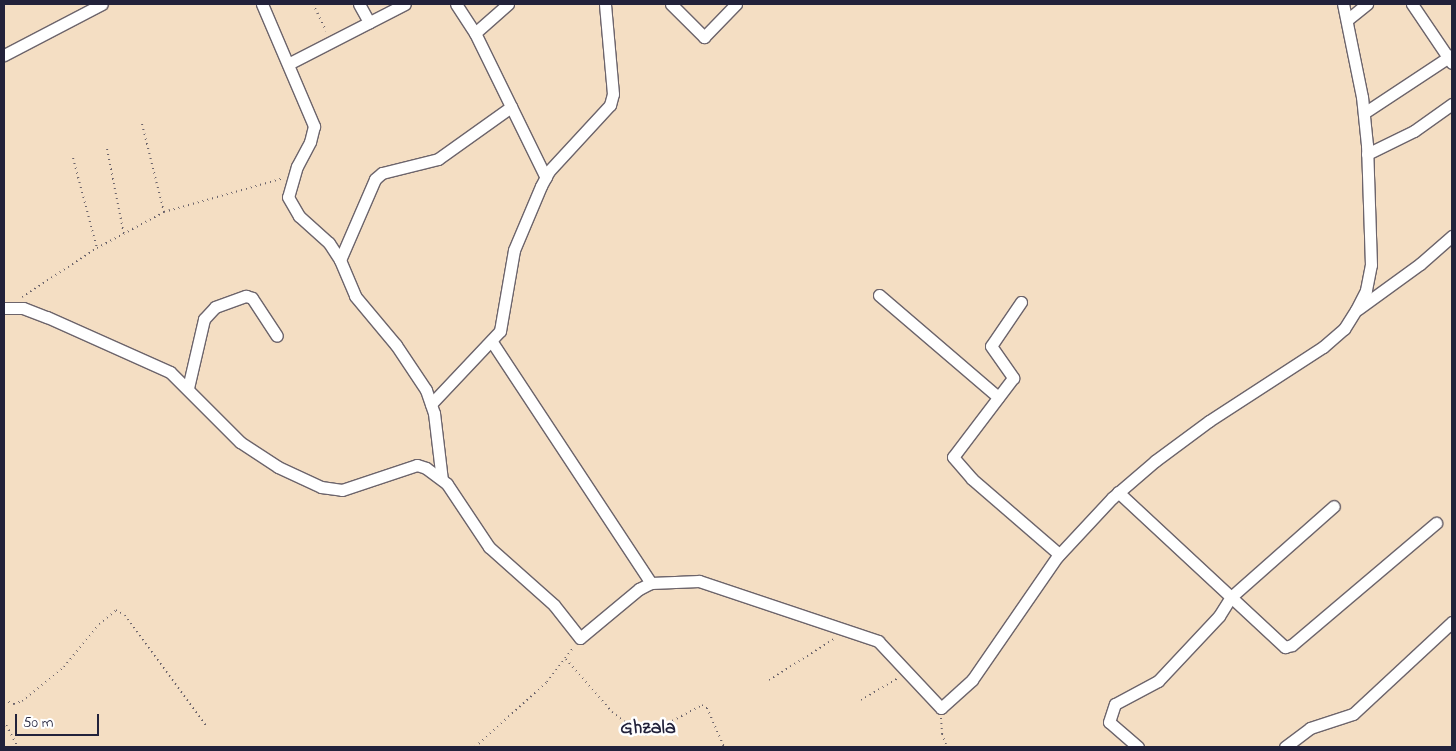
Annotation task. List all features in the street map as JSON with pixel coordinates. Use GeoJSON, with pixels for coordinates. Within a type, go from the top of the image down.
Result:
{"type":"FeatureCollection","features":[{"type":"Feature","properties":{"kind":"street"},"geometry":{"type":"LineString","coordinates":[[4,55],[102,4]]}},
{"type":"Feature","properties":{"kind":"street"},"geometry":{"type":"LineString","coordinates":[[262,4],[290,63],[314,126],[310,142],[293,175],[288,196],[292,207],[329,243],[340,260],[355,296],[396,345],[426,390],[431,404],[442,480]]}},
{"type":"Feature","properties":{"kind":"street"},"geometry":{"type":"LineString","coordinates":[[358,4],[368,22]]}},
{"type":"Feature","properties":{"kind":"street"},"geometry":{"type":"LineString","coordinates":[[290,63],[405,4]]}},
{"type":"Feature","properties":{"kind":"street"},"geometry":{"type":"LineString","coordinates":[[456,4],[475,33],[546,178]]}},
{"type":"Feature","properties":{"kind":"street"},"geometry":{"type":"LineString","coordinates":[[475,33],[508,4]]}},
{"type":"Feature","properties":{"kind":"street"},"geometry":{"type":"LineString","coordinates":[[431,404],[492,342],[500,331],[514,250],[546,178],[610,106],[613,94],[605,4]]}},
{"type":"Feature","properties":{"kind":"street"},"geometry":{"type":"LineString","coordinates":[[671,4],[704,37],[734,5]]}},
{"type":"Feature","properties":{"kind":"street"},"geometry":{"type":"LineString","coordinates":[[7,307],[47,318],[179,378],[240,442],[278,467],[321,486],[342,490],[417,465],[426,468],[442,480],[490,547],[554,605],[580,638],[626,597],[651,583],[699,581],[878,641],[909,671],[942,708],[972,680],[1059,554],[1118,492],[1155,460],[1209,421],[1323,348],[1344,329],[1356,310],[1366,290],[1371,265],[1367,154],[1364,113],[1343,4]]}},
{"type":"Feature","properties":{"kind":"street"},"geometry":{"type":"LineString","coordinates":[[1347,20],[1367,4]]}},
{"type":"Feature","properties":{"kind":"street"},"geometry":{"type":"LineString","coordinates":[[1364,113],[1451,59],[1412,4]]}},
{"type":"Feature","properties":{"kind":"street"},"geometry":{"type":"LineString","coordinates":[[1367,154],[1414,131],[1452,104]]}},
{"type":"Feature","properties":{"kind":"street"},"geometry":{"type":"LineString","coordinates":[[340,260],[375,179],[382,173],[438,159],[511,108]]}},
{"type":"Feature","properties":{"kind":"street"},"geometry":{"type":"LineString","coordinates":[[1356,310],[1420,264],[1452,236]]}},
{"type":"Feature","properties":{"kind":"street"},"geometry":{"type":"LineString","coordinates":[[879,295],[998,397]]}},
{"type":"Feature","properties":{"kind":"street"},"geometry":{"type":"LineString","coordinates":[[188,388],[204,319],[215,307],[246,296],[252,298],[277,336]]}},
{"type":"Feature","properties":{"kind":"street"},"geometry":{"type":"LineString","coordinates":[[1021,302],[991,346],[1012,373],[1013,378],[953,457],[972,480],[1059,554]]}},
{"type":"Feature","properties":{"kind":"street"},"geometry":{"type":"LineString","coordinates":[[492,342],[651,583]]}},
{"type":"Feature","properties":{"kind":"street"},"geometry":{"type":"LineString","coordinates":[[1118,492],[1279,644],[1292,645],[1436,523]]}},
{"type":"Feature","properties":{"kind":"street"},"geometry":{"type":"LineString","coordinates":[[1138,747],[1109,722],[1110,712],[1127,695],[1158,681],[1219,616],[1230,597],[1334,506]]}},
{"type":"Feature","properties":{"kind":"street"},"geometry":{"type":"LineString","coordinates":[[1285,747],[1310,728],[1353,714],[1452,622]]}},
{"type":"Feature","properties":{"kind":"path"},"geometry":{"type":"LineString","coordinates":[[313,4],[331,41]]}},
{"type":"Feature","properties":{"kind":"path"},"geometry":{"type":"LineString","coordinates":[[142,124],[164,212]]}},
{"type":"Feature","properties":{"kind":"path"},"geometry":{"type":"LineString","coordinates":[[107,149],[124,235]]}},
{"type":"Feature","properties":{"kind":"path"},"geometry":{"type":"LineString","coordinates":[[73,158],[98,248]]}},
{"type":"Feature","properties":{"kind":"path"},"geometry":{"type":"LineString","coordinates":[[7,307],[98,248],[164,212],[293,175]]}},
{"type":"Feature","properties":{"kind":"path"},"geometry":{"type":"LineString","coordinates":[[4,700],[14,704],[22,701],[64,667],[99,624],[116,610],[125,615],[207,727]]}},
{"type":"Feature","properties":{"kind":"path"},"geometry":{"type":"LineString","coordinates":[[769,680],[849,630]]}},
{"type":"Feature","properties":{"kind":"path"},"geometry":{"type":"LineString","coordinates":[[475,747],[547,682],[580,638]]}},
{"type":"Feature","properties":{"kind":"path"},"geometry":{"type":"LineString","coordinates":[[566,659],[612,712],[640,734],[646,735],[702,705],[707,708],[724,747]]}},
{"type":"Feature","properties":{"kind":"path"},"geometry":{"type":"LineString","coordinates":[[860,700],[909,671]]}},
{"type":"Feature","properties":{"kind":"path"},"geometry":{"type":"LineString","coordinates":[[942,708],[942,734],[947,747]]}},
{"type":"Feature","properties":{"kind":"path"},"geometry":{"type":"LineString","coordinates":[[4,722],[18,747]]}},
{"type":"Feature","properties":{"kind":"district","name":"Ghzala"},"geometry":{"type":"Point","coordinates":[648,728]}}]}
